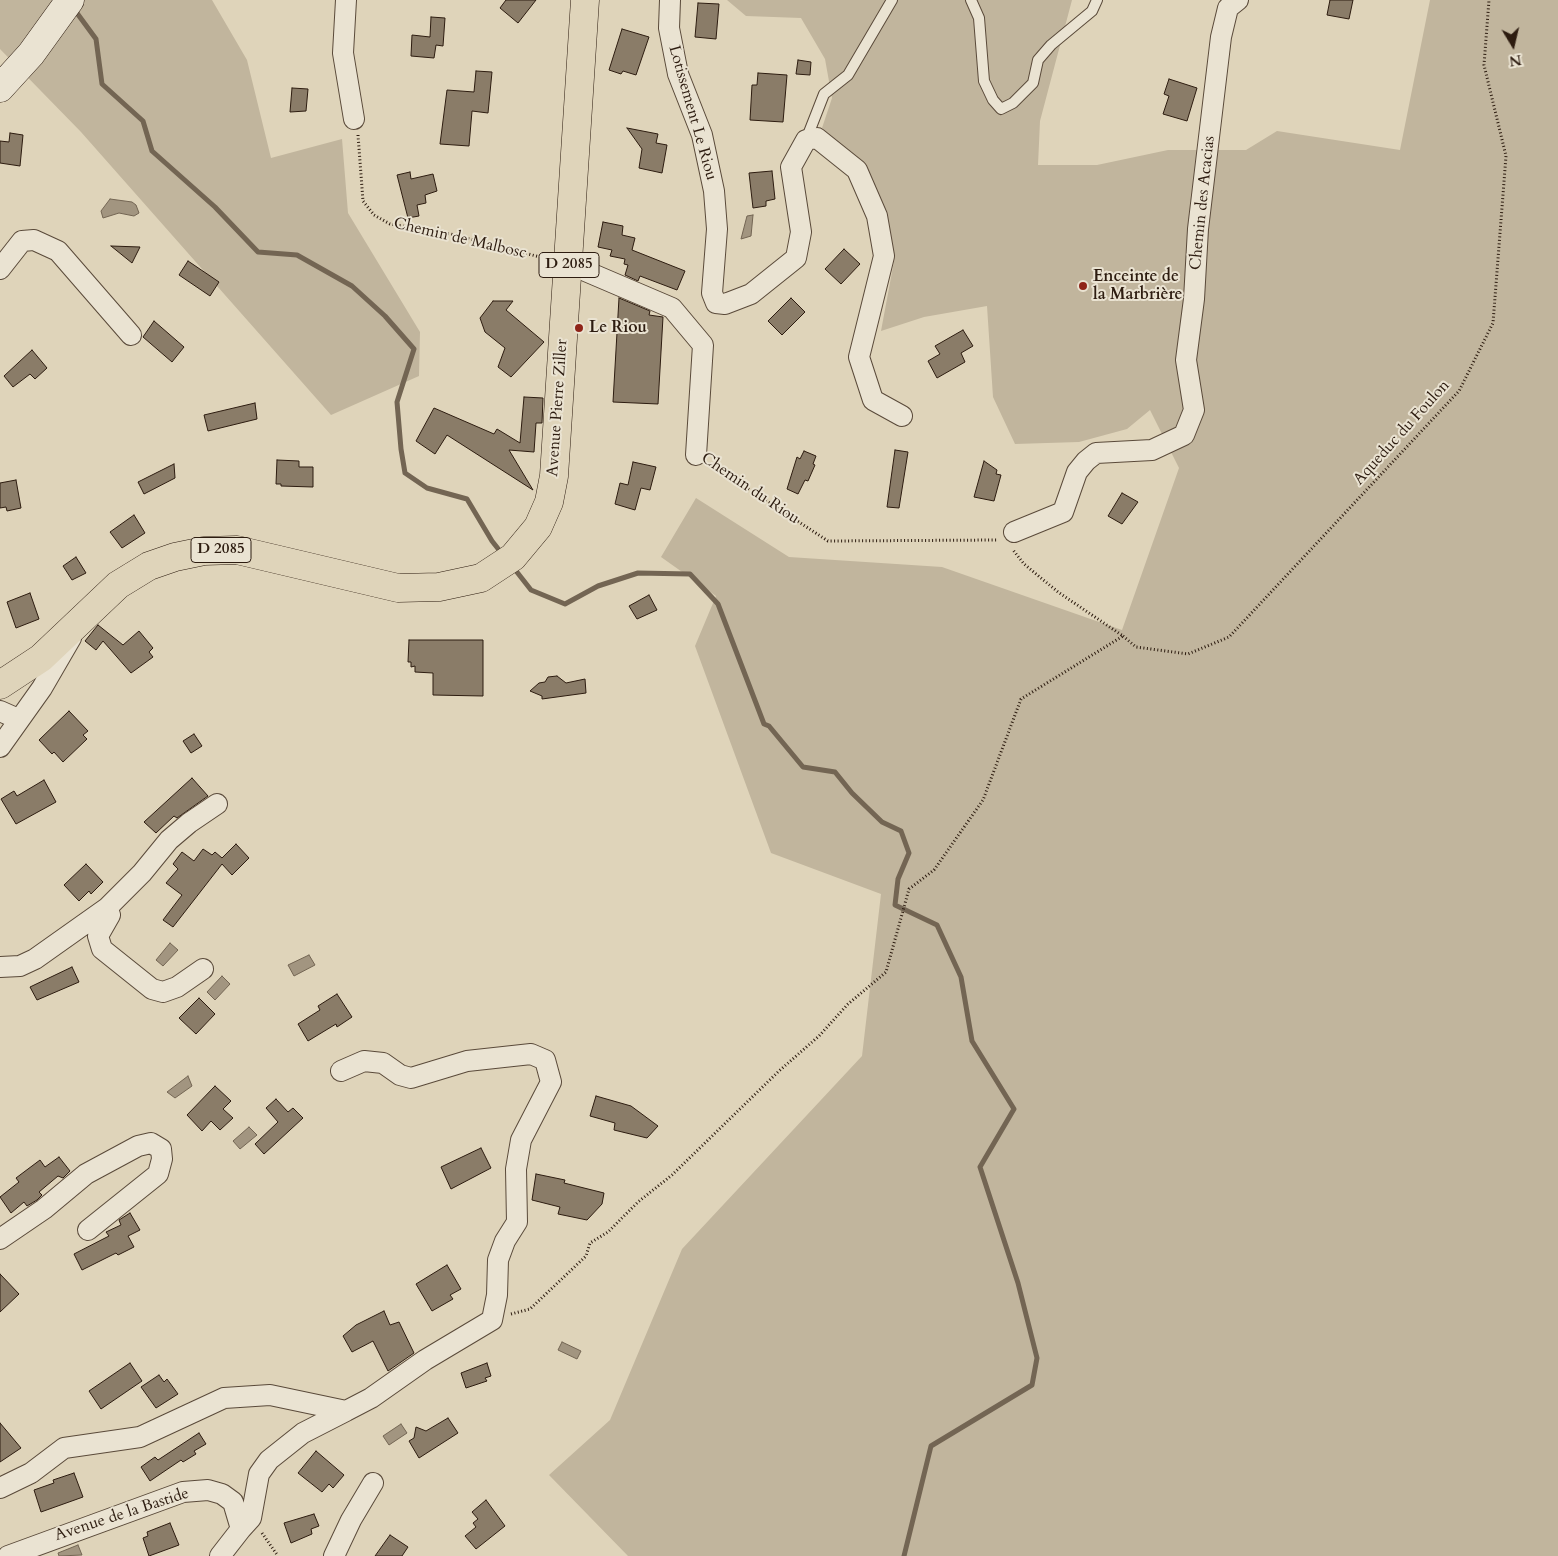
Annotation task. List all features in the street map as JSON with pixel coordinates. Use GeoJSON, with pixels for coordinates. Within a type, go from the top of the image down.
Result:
{"type":"FeatureCollection","features":[{"type":"Feature","properties":{"kind":"main road"},"geometry":{"type":"LineString","coordinates":[[0,88],[31,54],[70,0]]}},
{"type":"Feature","properties":{"kind":"main road","name":"Avenue Pierre Ziller"},"geometry":{"type":"LineString","coordinates":[[80,622],[108,593],[133,574],[175,557],[204,551],[237,550],[398,588],[439,587],[480,578],[513,557],[538,526],[549,502],[554,476],[560,261],[585,0]]}},
{"type":"Feature","properties":{"kind":"main road","name":"D 2085"},"geometry":{"type":"LineString","coordinates":[[0,685],[41,658],[80,622]]}},
{"type":"Feature","properties":{"kind":"street"},"geometry":{"type":"LineString","coordinates":[[346,0],[343,53],[354,119]]}},
{"type":"Feature","properties":{"kind":"street","name":"Lotissement Le Riou"},"geometry":{"type":"LineString","coordinates":[[670,0],[669,28],[678,74],[702,135],[714,190],[717,229],[712,293],[716,303],[725,304],[750,294],[796,258],[801,232],[791,167],[806,140]]}},
{"type":"Feature","properties":{"kind":"street","name":"Chemin des Acacias"},"geometry":{"type":"LineString","coordinates":[[1010,536],[1063,512],[1077,472],[1086,461],[1096,454],[1152,450],[1184,435],[1194,410],[1186,360],[1194,299],[1198,229],[1228,3]]}},
{"type":"Feature","properties":{"kind":"street"},"geometry":{"type":"LineString","coordinates":[[806,140],[817,138],[857,170],[877,216],[884,256],[859,357],[873,400],[902,416]]}},
{"type":"Feature","properties":{"kind":"street"},"geometry":{"type":"LineString","coordinates":[[0,269],[22,241],[34,240],[58,252],[131,335]]}},
{"type":"Feature","properties":{"kind":"street","name":"Chemin du Riou"},"geometry":{"type":"LineString","coordinates":[[560,261],[672,308],[703,346],[696,455]]}},
{"type":"Feature","properties":{"kind":"street"},"geometry":{"type":"LineString","coordinates":[[0,747],[4,744],[9,715],[42,688],[80,622]]}},
{"type":"Feature","properties":{"kind":"street"},"geometry":{"type":"LineString","coordinates":[[0,967],[20,966],[35,959],[107,908],[142,873],[169,840],[189,823],[217,804]]}},
{"type":"Feature","properties":{"kind":"street"},"geometry":{"type":"LineString","coordinates":[[107,908],[110,915],[98,936],[102,950],[152,988],[163,992],[177,987],[203,968]]}},
{"type":"Feature","properties":{"kind":"street"},"geometry":{"type":"LineString","coordinates":[[220,1556],[246,1524],[259,1474],[268,1460],[303,1432],[371,1398],[425,1360],[499,1317],[497,1295],[498,1260],[505,1241],[518,1222],[516,1169],[520,1140],[545,1097],[551,1082],[545,1060],[531,1054],[467,1061],[411,1078],[400,1075],[383,1063],[364,1061],[341,1071]]}},
{"type":"Feature","properties":{"kind":"street"},"geometry":{"type":"LineString","coordinates":[[0,1239],[44,1209],[86,1174],[138,1146],[151,1143],[161,1149],[162,1159],[158,1174],[88,1230]]}},
{"type":"Feature","properties":{"kind":"street"},"geometry":{"type":"LineString","coordinates":[[0,1488],[31,1473],[64,1448],[140,1437],[224,1398],[270,1395],[346,1411]]}},
{"type":"Feature","properties":{"kind":"street"},"geometry":{"type":"LineString","coordinates":[[334,1556],[351,1520],[373,1483]]}},
{"type":"Feature","properties":{"kind":"street","name":"Avenue de la Bastide"},"geometry":{"type":"LineString","coordinates":[[8,1556],[183,1492],[208,1490],[222,1494],[233,1502],[246,1524]]}},
{"type":"Feature","properties":{"kind":"lane"},"geometry":{"type":"LineString","coordinates":[[806,140],[824,94],[848,75],[892,0]]}},
{"type":"Feature","properties":{"kind":"lane"},"geometry":{"type":"LineString","coordinates":[[971,0],[980,18],[984,81],[993,100],[1001,109],[1013,102],[1033,83],[1038,60],[1051,45],[1092,11],[1097,0]]}},
{"type":"Feature","properties":{"kind":"path","name":"Aqueduc du Foulon"},"geometry":{"type":"LineString","coordinates":[[1010,536],[1024,564],[1058,592],[1136,647],[1188,654],[1229,637],[1459,391],[1493,323],[1506,156],[1484,65],[1489,0]]}},
{"type":"Feature","properties":{"kind":"path","name":"Chemin de Malbosc"},"geometry":{"type":"LineString","coordinates":[[354,119],[360,144],[363,201],[374,215],[390,224],[450,234],[540,257],[548,256],[560,261]]}},
{"type":"Feature","properties":{"kind":"path","name":"Chemin du Riou"},"geometry":{"type":"LineString","coordinates":[[696,455],[828,541],[1010,536]]}},
{"type":"Feature","properties":{"kind":"path"},"geometry":{"type":"LineString","coordinates":[[499,1317],[530,1310],[586,1256],[590,1243],[608,1232],[638,1202],[672,1175],[779,1071],[819,1036],[848,1004],[886,972],[909,888],[934,870],[983,800],[1021,699],[1123,636]]}},
{"type":"Feature","properties":{"kind":"path"},"geometry":{"type":"LineString","coordinates":[[246,1524],[278,1556]]}},
{"type":"Feature","properties":{"kind":"shaded area"},"geometry":{"type":"Polygon","coordinates":[[[0,0],[212,0],[247,60],[271,158],[342,139],[348,213],[420,332],[419,376],[331,415],[81,132],[0,49],[0,0]]]}},
{"type":"Feature","properties":{"kind":"shaded area"},"geometry":{"type":"Polygon","coordinates":[[[727,0],[1072,0],[1040,121],[1038,165],[1097,165],[1168,150],[1246,150],[1277,131],[1400,150],[1430,0],[1558,0],[1558,1556],[628,1556],[549,1475],[610,1420],[682,1249],[862,1056],[881,894],[771,853],[695,646],[716,596],[661,557],[696,498],[789,557],[942,567],[1122,630],[1179,468],[1150,410],[1127,429],[1079,442],[1015,444],[993,397],[987,306],[924,317],[881,331],[895,256],[879,204],[852,154],[822,128],[832,98],[825,59],[801,18],[746,16],[727,0]]]}},
{"type":"Feature","properties":{"kind":"shaded area"},"geometry":{"type":"Polygon","coordinates":[[[110,199],[132,202],[136,205],[139,213],[134,216],[119,213],[103,218],[101,211],[110,199]]]}},
{"type":"Feature","properties":{"kind":"shaded area"},"geometry":{"type":"Polygon","coordinates":[[[753,215],[751,236],[741,239],[747,216],[753,215]]]}},
{"type":"Feature","properties":{"kind":"shaded area"},"geometry":{"type":"Polygon","coordinates":[[[170,943],[178,950],[163,966],[156,960],[170,943]]]}},
{"type":"Feature","properties":{"kind":"shaded area"},"geometry":{"type":"Polygon","coordinates":[[[309,955],[315,965],[294,976],[288,965],[309,955]]]}},
{"type":"Feature","properties":{"kind":"shaded area"},"geometry":{"type":"Polygon","coordinates":[[[222,976],[230,984],[215,1000],[207,992],[222,976]]]}},
{"type":"Feature","properties":{"kind":"shaded area"},"geometry":{"type":"Polygon","coordinates":[[[188,1076],[192,1086],[175,1098],[167,1092],[188,1076]]]}},
{"type":"Feature","properties":{"kind":"shaded area"},"geometry":{"type":"Polygon","coordinates":[[[249,1127],[257,1135],[240,1149],[233,1141],[249,1127]]]}},
{"type":"Feature","properties":{"kind":"shaded area"},"geometry":{"type":"Polygon","coordinates":[[[562,1342],[581,1351],[577,1359],[558,1350],[562,1342]]]}},
{"type":"Feature","properties":{"kind":"shaded area"},"geometry":{"type":"Polygon","coordinates":[[[401,1424],[407,1433],[389,1445],[383,1436],[401,1424]]]}},
{"type":"Feature","properties":{"kind":"shaded area"},"geometry":{"type":"Polygon","coordinates":[[[78,1545],[82,1555],[59,1556],[58,1553],[78,1545]]]}},
{"type":"Feature","properties":{"kind":"building"},"geometry":{"type":"Polygon","coordinates":[[[506,0],[536,0],[518,23],[500,8],[506,0]]]}},
{"type":"Feature","properties":{"kind":"building"},"geometry":{"type":"Polygon","coordinates":[[[1330,0],[1353,0],[1349,19],[1327,15],[1330,0]]]}},
{"type":"Feature","properties":{"kind":"building"},"geometry":{"type":"Polygon","coordinates":[[[698,3],[719,4],[716,39],[695,37],[698,3]]]}},
{"type":"Feature","properties":{"kind":"building"},"geometry":{"type":"Polygon","coordinates":[[[431,17],[445,18],[443,46],[436,45],[434,58],[411,56],[412,35],[430,37],[431,17]]]}},
{"type":"Feature","properties":{"kind":"building"},"geometry":{"type":"Polygon","coordinates":[[[622,29],[649,37],[636,75],[623,71],[621,74],[609,70],[622,29]]]}},
{"type":"Feature","properties":{"kind":"building"},"geometry":{"type":"Polygon","coordinates":[[[798,60],[811,62],[810,75],[796,74],[798,60]]]}},
{"type":"Feature","properties":{"kind":"building"},"geometry":{"type":"Polygon","coordinates":[[[476,71],[492,72],[488,113],[472,111],[469,146],[440,144],[447,90],[474,92],[476,71]]]}},
{"type":"Feature","properties":{"kind":"building"},"geometry":{"type":"Polygon","coordinates":[[[758,73],[787,75],[783,122],[750,120],[752,85],[757,85],[758,73]]]}},
{"type":"Feature","properties":{"kind":"building"},"geometry":{"type":"Polygon","coordinates":[[[1169,79],[1197,88],[1187,121],[1163,114],[1169,96],[1164,94],[1169,79]]]}},
{"type":"Feature","properties":{"kind":"building"},"geometry":{"type":"Polygon","coordinates":[[[292,88],[308,89],[306,111],[290,112],[292,88]]]}},
{"type":"Feature","properties":{"kind":"building"},"geometry":{"type":"Polygon","coordinates":[[[627,128],[658,134],[656,143],[667,145],[662,173],[639,168],[642,149],[627,128]]]}},
{"type":"Feature","properties":{"kind":"building"},"geometry":{"type":"Polygon","coordinates":[[[10,133],[23,135],[20,166],[0,163],[0,141],[9,142],[10,133]]]}},
{"type":"Feature","properties":{"kind":"building"},"geometry":{"type":"Polygon","coordinates":[[[772,171],[775,199],[766,201],[766,206],[753,208],[749,173],[772,171]]]}},
{"type":"Feature","properties":{"kind":"building"},"geometry":{"type":"Polygon","coordinates":[[[410,172],[411,179],[433,174],[437,191],[425,195],[426,203],[417,205],[419,216],[408,218],[397,175],[410,172]]]}},
{"type":"Feature","properties":{"kind":"building"},"geometry":{"type":"Polygon","coordinates":[[[603,222],[623,226],[622,235],[635,238],[632,250],[685,271],[677,290],[640,276],[638,281],[625,275],[628,265],[624,264],[625,259],[610,256],[612,250],[598,247],[603,222]]]}},
{"type":"Feature","properties":{"kind":"building"},"geometry":{"type":"Polygon","coordinates":[[[111,246],[140,247],[132,263],[111,246]]]}},
{"type":"Feature","properties":{"kind":"building"},"geometry":{"type":"Polygon","coordinates":[[[844,249],[860,264],[841,284],[825,269],[844,249]]]}},
{"type":"Feature","properties":{"kind":"building"},"geometry":{"type":"Polygon","coordinates":[[[188,261],[219,282],[210,296],[179,275],[188,261]]]}},
{"type":"Feature","properties":{"kind":"building"},"geometry":{"type":"Polygon","coordinates":[[[619,298],[650,311],[649,315],[663,317],[658,404],[613,402],[619,298]]]}},
{"type":"Feature","properties":{"kind":"building"},"geometry":{"type":"Polygon","coordinates":[[[791,298],[805,312],[782,335],[768,321],[791,298]]]}},
{"type":"Feature","properties":{"kind":"building"},"geometry":{"type":"Polygon","coordinates":[[[493,301],[513,301],[506,310],[544,342],[511,377],[498,367],[505,348],[485,332],[480,318],[493,301]]]}},
{"type":"Feature","properties":{"kind":"building"},"geometry":{"type":"Polygon","coordinates":[[[154,321],[184,347],[172,362],[143,337],[154,321]]]}},
{"type":"Feature","properties":{"kind":"building"},"geometry":{"type":"Polygon","coordinates":[[[963,330],[973,346],[961,353],[965,362],[937,378],[928,361],[940,354],[935,346],[963,330]]]}},
{"type":"Feature","properties":{"kind":"building"},"geometry":{"type":"Polygon","coordinates":[[[32,350],[47,368],[35,379],[30,374],[13,387],[4,376],[32,350]]]}},
{"type":"Feature","properties":{"kind":"building"},"geometry":{"type":"Polygon","coordinates":[[[524,397],[543,398],[542,423],[536,423],[534,452],[509,450],[533,490],[447,435],[435,454],[416,441],[434,408],[494,434],[497,429],[520,443],[524,397]]]}},
{"type":"Feature","properties":{"kind":"building"},"geometry":{"type":"Polygon","coordinates":[[[255,403],[257,419],[208,431],[204,415],[255,403]]]}},
{"type":"Feature","properties":{"kind":"building"},"geometry":{"type":"Polygon","coordinates":[[[895,450],[908,452],[899,508],[887,507],[895,450]]]}},
{"type":"Feature","properties":{"kind":"building"},"geometry":{"type":"Polygon","coordinates":[[[804,451],[816,456],[813,464],[815,465],[808,481],[805,480],[798,494],[787,489],[797,457],[800,459],[804,451]]]}},
{"type":"Feature","properties":{"kind":"building"},"geometry":{"type":"Polygon","coordinates":[[[277,460],[299,461],[299,467],[313,467],[313,487],[281,486],[281,484],[276,484],[277,460]]]}},
{"type":"Feature","properties":{"kind":"building"},"geometry":{"type":"Polygon","coordinates":[[[984,461],[997,470],[996,474],[1001,475],[994,501],[974,497],[984,461]]]}},
{"type":"Feature","properties":{"kind":"building"},"geometry":{"type":"Polygon","coordinates":[[[633,462],[656,467],[650,490],[641,488],[635,510],[615,504],[620,483],[628,485],[633,462]]]}},
{"type":"Feature","properties":{"kind":"building"},"geometry":{"type":"Polygon","coordinates":[[[174,464],[175,478],[144,494],[138,482],[174,464]]]}},
{"type":"Feature","properties":{"kind":"building"},"geometry":{"type":"Polygon","coordinates":[[[16,480],[21,508],[7,511],[6,507],[0,508],[0,483],[16,480]]]}},
{"type":"Feature","properties":{"kind":"building"},"geometry":{"type":"Polygon","coordinates":[[[1122,493],[1138,502],[1122,524],[1108,516],[1122,493]]]}},
{"type":"Feature","properties":{"kind":"building"},"geometry":{"type":"Polygon","coordinates":[[[134,515],[145,533],[122,548],[110,532],[134,515]]]}},
{"type":"Feature","properties":{"kind":"building"},"geometry":{"type":"Polygon","coordinates":[[[76,557],[86,573],[72,580],[63,566],[76,557]]]}},
{"type":"Feature","properties":{"kind":"building"},"geometry":{"type":"Polygon","coordinates":[[[30,593],[39,619],[16,628],[7,602],[30,593]]]}},
{"type":"Feature","properties":{"kind":"building"},"geometry":{"type":"Polygon","coordinates":[[[649,595],[657,610],[637,619],[629,606],[649,595]]]}},
{"type":"Feature","properties":{"kind":"building"},"geometry":{"type":"Polygon","coordinates":[[[98,625],[123,645],[139,631],[153,648],[149,652],[153,657],[131,673],[103,641],[96,650],[85,641],[98,625]]]}},
{"type":"Feature","properties":{"kind":"building"},"geometry":{"type":"Polygon","coordinates":[[[409,640],[483,640],[483,696],[433,695],[433,673],[415,672],[415,666],[411,667],[411,662],[408,662],[409,640]]]}},
{"type":"Feature","properties":{"kind":"building"},"geometry":{"type":"Polygon","coordinates":[[[557,676],[566,683],[585,679],[586,693],[542,699],[542,696],[530,691],[539,683],[545,682],[548,677],[557,676]]]}},
{"type":"Feature","properties":{"kind":"building"},"geometry":{"type":"Polygon","coordinates":[[[69,711],[88,731],[83,735],[87,739],[63,762],[54,752],[52,754],[39,740],[69,711]]]}},
{"type":"Feature","properties":{"kind":"building"},"geometry":{"type":"Polygon","coordinates":[[[194,734],[202,746],[191,753],[183,741],[194,734]]]}},
{"type":"Feature","properties":{"kind":"building"},"geometry":{"type":"Polygon","coordinates":[[[192,778],[208,796],[177,818],[174,816],[156,833],[144,822],[192,778]]]}},
{"type":"Feature","properties":{"kind":"building"},"geometry":{"type":"Polygon","coordinates":[[[44,780],[56,802],[16,824],[1,799],[14,791],[17,796],[44,780]]]}},
{"type":"Feature","properties":{"kind":"building"},"geometry":{"type":"Polygon","coordinates":[[[236,844],[249,858],[232,875],[222,864],[173,927],[163,920],[182,895],[166,883],[178,869],[173,864],[182,852],[194,861],[203,849],[212,855],[215,852],[222,858],[236,844]]]}},
{"type":"Feature","properties":{"kind":"building"},"geometry":{"type":"Polygon","coordinates":[[[86,864],[103,882],[91,894],[89,891],[79,901],[64,885],[86,864]]]}},
{"type":"Feature","properties":{"kind":"building"},"geometry":{"type":"Polygon","coordinates":[[[72,967],[79,982],[37,1000],[30,987],[72,967]]]}},
{"type":"Feature","properties":{"kind":"building"},"geometry":{"type":"Polygon","coordinates":[[[337,994],[352,1017],[337,1027],[336,1024],[308,1041],[298,1024],[320,1010],[318,1006],[337,994]]]}},
{"type":"Feature","properties":{"kind":"building"},"geometry":{"type":"Polygon","coordinates":[[[199,998],[215,1014],[196,1034],[179,1018],[199,998]]]}},
{"type":"Feature","properties":{"kind":"building"},"geometry":{"type":"Polygon","coordinates":[[[215,1086],[231,1101],[223,1109],[233,1118],[220,1130],[211,1121],[202,1131],[187,1115],[215,1086]]]}},
{"type":"Feature","properties":{"kind":"building"},"geometry":{"type":"Polygon","coordinates":[[[596,1096],[631,1106],[658,1126],[647,1138],[614,1130],[615,1123],[590,1116],[596,1096]]]}},
{"type":"Feature","properties":{"kind":"building"},"geometry":{"type":"Polygon","coordinates":[[[276,1099],[288,1112],[293,1108],[303,1118],[264,1154],[255,1144],[278,1122],[266,1108],[276,1099]]]}},
{"type":"Feature","properties":{"kind":"building"},"geometry":{"type":"Polygon","coordinates":[[[481,1148],[491,1168],[451,1189],[441,1167],[481,1148]]]}},
{"type":"Feature","properties":{"kind":"building"},"geometry":{"type":"Polygon","coordinates":[[[59,1157],[70,1171],[63,1178],[58,1176],[39,1192],[42,1195],[37,1200],[27,1206],[24,1202],[11,1213],[0,1197],[19,1182],[16,1178],[40,1160],[45,1167],[59,1157]]]}},
{"type":"Feature","properties":{"kind":"building"},"geometry":{"type":"Polygon","coordinates":[[[536,1174],[565,1180],[564,1183],[604,1193],[602,1204],[587,1220],[558,1214],[560,1207],[532,1200],[536,1174]]]}},
{"type":"Feature","properties":{"kind":"building"},"geometry":{"type":"Polygon","coordinates":[[[130,1213],[140,1230],[128,1236],[134,1247],[118,1255],[116,1253],[82,1270],[74,1254],[109,1236],[106,1232],[121,1225],[119,1220],[130,1213]]]}},
{"type":"Feature","properties":{"kind":"building"},"geometry":{"type":"Polygon","coordinates":[[[447,1265],[461,1289],[450,1295],[453,1299],[432,1311],[416,1284],[447,1265]]]}},
{"type":"Feature","properties":{"kind":"building"},"geometry":{"type":"Polygon","coordinates":[[[0,1274],[19,1294],[0,1312],[0,1274]]]}},
{"type":"Feature","properties":{"kind":"building"},"geometry":{"type":"Polygon","coordinates":[[[384,1311],[390,1325],[399,1322],[414,1353],[388,1371],[373,1341],[352,1352],[343,1336],[356,1325],[384,1311]]]}},
{"type":"Feature","properties":{"kind":"building"},"geometry":{"type":"Polygon","coordinates":[[[130,1363],[142,1381],[101,1409],[89,1391],[130,1363]]]}},
{"type":"Feature","properties":{"kind":"building"},"geometry":{"type":"Polygon","coordinates":[[[487,1363],[491,1376],[485,1378],[487,1381],[466,1388],[461,1373],[487,1363]]]}},
{"type":"Feature","properties":{"kind":"building"},"geometry":{"type":"Polygon","coordinates":[[[159,1375],[164,1382],[167,1379],[178,1394],[156,1408],[141,1387],[159,1375]]]}},
{"type":"Feature","properties":{"kind":"building"},"geometry":{"type":"Polygon","coordinates":[[[448,1418],[458,1433],[419,1458],[409,1441],[414,1438],[416,1427],[426,1431],[448,1418]]]}},
{"type":"Feature","properties":{"kind":"building"},"geometry":{"type":"Polygon","coordinates":[[[0,1423],[21,1448],[0,1462],[0,1423]]]}},
{"type":"Feature","properties":{"kind":"building"},"geometry":{"type":"Polygon","coordinates":[[[199,1433],[206,1444],[194,1451],[196,1454],[183,1462],[181,1460],[150,1481],[141,1467],[155,1457],[158,1460],[199,1433]]]}},
{"type":"Feature","properties":{"kind":"building"},"geometry":{"type":"Polygon","coordinates":[[[316,1451],[344,1475],[333,1488],[329,1484],[322,1492],[298,1473],[316,1451]]]}},
{"type":"Feature","properties":{"kind":"building"},"geometry":{"type":"Polygon","coordinates":[[[74,1473],[83,1497],[41,1512],[34,1490],[54,1483],[53,1480],[74,1473]]]}},
{"type":"Feature","properties":{"kind":"building"},"geometry":{"type":"Polygon","coordinates":[[[486,1500],[505,1526],[476,1549],[465,1536],[476,1527],[473,1523],[478,1519],[472,1512],[486,1500]]]}},
{"type":"Feature","properties":{"kind":"building"},"geometry":{"type":"Polygon","coordinates":[[[314,1514],[319,1526],[311,1529],[312,1534],[291,1543],[284,1523],[314,1514]]]}},
{"type":"Feature","properties":{"kind":"building"},"geometry":{"type":"Polygon","coordinates":[[[170,1523],[179,1545],[149,1556],[143,1538],[148,1536],[147,1532],[170,1523]]]}},
{"type":"Feature","properties":{"kind":"building"},"geometry":{"type":"Polygon","coordinates":[[[390,1535],[408,1547],[402,1556],[375,1556],[390,1535]]]}},
{"type":"Feature","properties":{"kind":"waterway"},"geometry":{"type":"LineString","coordinates":[[74,9],[96,39],[102,84],[143,121],[152,151],[215,207],[258,252],[297,255],[352,286],[385,316],[414,349],[397,402],[405,473],[427,488],[467,499],[492,541],[503,555]]}},
{"type":"Feature","properties":{"kind":"waterway"},"geometry":{"type":"LineString","coordinates":[[513,567],[531,590],[565,604],[598,586],[638,573],[690,574],[718,604],[764,724],[769,726],[803,767],[835,772],[852,793],[882,822],[901,831],[909,853],[898,879],[895,905],[937,925],[961,977],[972,1041],[1014,1109],[980,1167],[1018,1283],[1037,1358],[1032,1385],[931,1446],[904,1556]]}},
{"type":"Feature","properties":{"kind":"place","name":"Enceinte de la Marbrière"},"geometry":{"type":"Point","coordinates":[1083,286]}},
{"type":"Feature","properties":{"kind":"place","name":"Le Riou"},"geometry":{"type":"Point","coordinates":[579,328]}}]}
